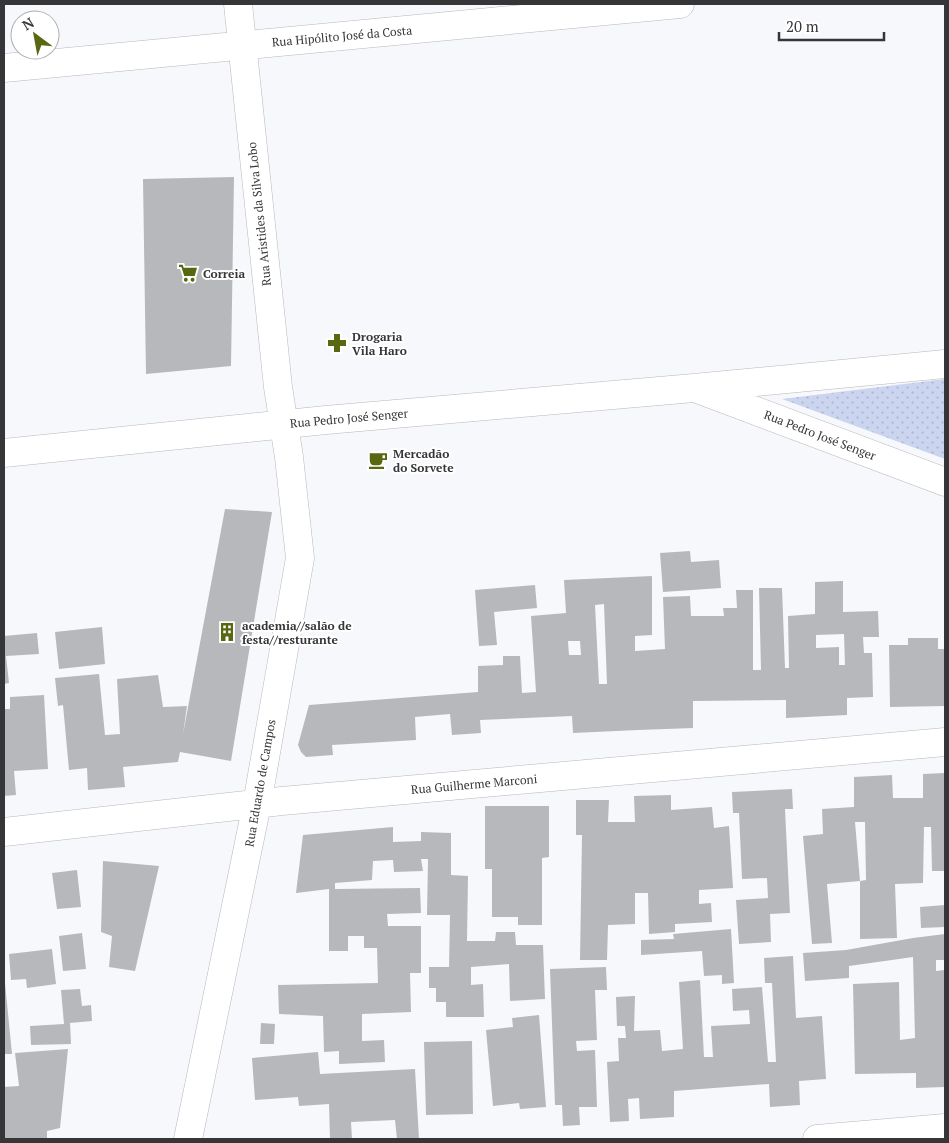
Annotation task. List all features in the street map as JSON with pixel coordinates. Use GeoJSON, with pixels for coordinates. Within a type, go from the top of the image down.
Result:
{"type":"FeatureCollection","features":[{"type":"Feature","properties":{"kind":"street","name":"Rua Aristides da Silva Lobo"},"geometry":{"type":"LineString","coordinates":[[238,4],[278,387],[284,424]]}},
{"type":"Feature","properties":{"kind":"street","name":"Rua Hipólito José da Costa"},"geometry":{"type":"LineString","coordinates":[[4,68],[241,44],[269,43],[680,4]]}},
{"type":"Feature","properties":{"kind":"street","name":"Rua Pedro José Senger"},"geometry":{"type":"LineString","coordinates":[[4,452],[284,424],[945,364]]}},
{"type":"Feature","properties":{"kind":"street","name":"Rua Pedro José Senger"},"geometry":{"type":"LineString","coordinates":[[694,388],[945,482]]}},
{"type":"Feature","properties":{"kind":"street","name":"Rua Eduardo de Campos"},"geometry":{"type":"LineString","coordinates":[[188,1139],[257,804],[300,558],[284,424]]}},
{"type":"Feature","properties":{"kind":"street","name":"Rua Guilherme Marconi"},"geometry":{"type":"LineString","coordinates":[[4,832],[257,804],[945,742]]}},
{"type":"Feature","properties":{"kind":"street"},"geometry":{"type":"LineString","coordinates":[[817,1139],[945,1128]]}},
{"type":"Feature","properties":{"kind":"shaded area"},"geometry":{"type":"Polygon","coordinates":[[[945,379],[945,459],[782,399],[945,379]]]}},
{"type":"Feature","properties":{"kind":"building"},"geometry":{"type":"Polygon","coordinates":[[[234,177],[231,366],[146,374],[143,179],[234,177]]]}},
{"type":"Feature","properties":{"kind":"building"},"geometry":{"type":"Polygon","coordinates":[[[225,509],[272,512],[231,761],[180,752],[178,762],[123,767],[125,787],[88,790],[87,768],[69,770],[63,705],[58,706],[55,678],[99,674],[105,735],[120,734],[117,679],[158,675],[163,707],[187,706],[183,734],[225,509]]]}},
{"type":"Feature","properties":{"kind":"building"},"geometry":{"type":"Polygon","coordinates":[[[690,551],[691,562],[719,560],[721,588],[663,592],[660,553],[690,551]]]}},
{"type":"Feature","properties":{"kind":"building"},"geometry":{"type":"Polygon","coordinates":[[[652,576],[652,635],[635,636],[635,651],[665,649],[663,597],[690,596],[691,616],[724,616],[723,608],[737,608],[736,590],[753,590],[753,670],[761,670],[759,588],[782,588],[785,668],[789,668],[788,616],[815,614],[815,582],[843,581],[843,612],[878,611],[879,637],[863,637],[864,653],[872,653],[873,697],[847,698],[847,715],[786,718],[786,700],[693,701],[693,728],[573,733],[572,716],[480,720],[481,733],[452,735],[450,714],[415,717],[416,740],[332,745],[333,755],[306,757],[301,752],[298,745],[309,705],[478,692],[478,666],[503,665],[503,656],[520,656],[522,693],[536,692],[531,616],[566,613],[564,580],[652,576]],[[604,604],[595,605],[599,684],[607,684],[604,604]],[[844,634],[816,635],[816,648],[839,647],[839,665],[845,665],[844,634]],[[568,641],[569,655],[581,655],[580,641],[568,641]]]}},
{"type":"Feature","properties":{"kind":"building"},"geometry":{"type":"Polygon","coordinates":[[[535,585],[537,608],[494,612],[497,645],[479,646],[475,590],[535,585]]]}},
{"type":"Feature","properties":{"kind":"building"},"geometry":{"type":"Polygon","coordinates":[[[102,627],[105,664],[59,669],[55,632],[102,627]]]}},
{"type":"Feature","properties":{"kind":"building"},"geometry":{"type":"Polygon","coordinates":[[[37,633],[39,654],[6,656],[9,683],[4,684],[4,636],[37,633]]]}},
{"type":"Feature","properties":{"kind":"building"},"geometry":{"type":"Polygon","coordinates":[[[908,638],[938,638],[938,649],[945,649],[945,706],[890,707],[889,645],[908,645],[908,638]]]}},
{"type":"Feature","properties":{"kind":"building"},"geometry":{"type":"Polygon","coordinates":[[[44,695],[48,769],[14,771],[16,795],[4,796],[4,709],[10,709],[10,697],[44,695]]]}},
{"type":"Feature","properties":{"kind":"building"},"geometry":{"type":"Polygon","coordinates":[[[945,773],[945,871],[932,871],[931,827],[924,827],[923,883],[895,884],[897,938],[860,939],[860,881],[827,884],[832,943],[812,944],[803,836],[823,834],[822,809],[854,807],[854,777],[892,775],[893,798],[923,798],[923,774],[945,773]],[[855,822],[860,881],[866,880],[865,822],[855,822]]]}},
{"type":"Feature","properties":{"kind":"building"},"geometry":{"type":"Polygon","coordinates":[[[792,789],[793,809],[785,809],[790,913],[770,914],[771,942],[739,944],[736,900],[768,898],[767,878],[742,879],[739,813],[733,813],[732,792],[792,789]]]}},
{"type":"Feature","properties":{"kind":"building"},"geometry":{"type":"Polygon","coordinates":[[[671,795],[671,810],[712,807],[714,828],[729,826],[733,888],[699,890],[699,904],[711,903],[712,922],[675,924],[675,932],[649,934],[648,893],[635,893],[635,924],[608,925],[607,960],[580,960],[582,835],[576,835],[576,800],[609,800],[608,822],[635,822],[634,796],[671,795]]]}},
{"type":"Feature","properties":{"kind":"building"},"geometry":{"type":"Polygon","coordinates":[[[485,806],[549,806],[549,857],[542,858],[542,925],[518,925],[518,917],[492,917],[492,869],[485,869],[485,806]]]}},
{"type":"Feature","properties":{"kind":"building"},"geometry":{"type":"Polygon","coordinates":[[[393,827],[393,842],[421,841],[421,832],[451,833],[451,875],[468,876],[467,941],[495,941],[496,932],[515,932],[516,945],[543,945],[545,999],[510,1001],[509,964],[471,967],[471,985],[483,984],[484,1017],[446,1017],[446,1002],[436,1002],[436,988],[429,988],[429,967],[449,967],[450,915],[427,915],[428,859],[421,859],[423,871],[394,872],[393,860],[373,861],[372,880],[335,883],[335,889],[420,888],[421,913],[387,914],[388,926],[421,926],[421,973],[410,973],[411,1012],[362,1014],[362,1041],[384,1040],[385,1062],[339,1064],[339,1051],[324,1052],[323,1016],[279,1014],[278,985],[378,983],[377,948],[364,948],[364,936],[348,936],[348,951],[329,951],[329,889],[296,893],[303,835],[393,827]]]}},
{"type":"Feature","properties":{"kind":"building"},"geometry":{"type":"Polygon","coordinates":[[[103,861],[159,866],[135,971],[109,967],[112,936],[101,932],[103,861]]]}},
{"type":"Feature","properties":{"kind":"building"},"geometry":{"type":"Polygon","coordinates":[[[77,870],[81,907],[57,909],[52,873],[77,870]]]}},
{"type":"Feature","properties":{"kind":"building"},"geometry":{"type":"Polygon","coordinates":[[[945,905],[945,927],[921,928],[920,907],[945,905]]]}},
{"type":"Feature","properties":{"kind":"building"},"geometry":{"type":"Polygon","coordinates":[[[731,929],[734,983],[722,984],[722,975],[704,976],[702,951],[641,955],[641,940],[674,939],[673,934],[731,929]]]}},
{"type":"Feature","properties":{"kind":"building"},"geometry":{"type":"Polygon","coordinates":[[[82,933],[86,969],[63,971],[59,936],[82,933]]]}},
{"type":"Feature","properties":{"kind":"building"},"geometry":{"type":"Polygon","coordinates":[[[945,934],[945,960],[936,960],[936,971],[944,970],[945,1087],[916,1088],[916,1073],[855,1074],[853,984],[899,982],[900,1040],[915,1038],[913,957],[849,966],[849,978],[805,981],[803,953],[846,950],[945,934]]]}},
{"type":"Feature","properties":{"kind":"building"},"geometry":{"type":"Polygon","coordinates":[[[52,949],[56,984],[27,988],[26,979],[11,980],[9,954],[52,949]]]}},
{"type":"Feature","properties":{"kind":"building"},"geometry":{"type":"Polygon","coordinates":[[[793,956],[796,1018],[822,1016],[826,1079],[799,1081],[800,1105],[770,1107],[769,1084],[674,1091],[674,1117],[640,1119],[639,1098],[628,1099],[629,1121],[610,1122],[607,1062],[619,1061],[618,1038],[626,1038],[625,1026],[617,1026],[616,997],[635,996],[634,1031],[660,1030],[662,1051],[683,1049],[679,982],[700,980],[704,1057],[713,1057],[711,1026],[750,1024],[749,1010],[733,1011],[732,989],[762,987],[768,1062],[776,1062],[772,983],[765,983],[764,958],[793,956]]]}},
{"type":"Feature","properties":{"kind":"building"},"geometry":{"type":"Polygon","coordinates":[[[606,967],[607,990],[595,990],[597,1040],[576,1041],[577,1051],[595,1050],[597,1107],[579,1107],[580,1125],[563,1126],[562,1105],[555,1105],[550,969],[606,967]]]}},
{"type":"Feature","properties":{"kind":"building"},"geometry":{"type":"Polygon","coordinates":[[[5,983],[12,1054],[4,1054],[5,983]]]}},
{"type":"Feature","properties":{"kind":"building"},"geometry":{"type":"Polygon","coordinates":[[[80,989],[82,1006],[91,1005],[92,1021],[70,1023],[71,1044],[31,1045],[30,1026],[64,1024],[61,990],[80,989]]]}},
{"type":"Feature","properties":{"kind":"building"},"geometry":{"type":"Polygon","coordinates":[[[539,1015],[546,1107],[520,1109],[519,1103],[493,1106],[486,1030],[513,1027],[512,1018],[539,1015]]]}},
{"type":"Feature","properties":{"kind":"building"},"geometry":{"type":"Polygon","coordinates":[[[261,1023],[275,1024],[274,1044],[260,1044],[261,1023]]]}},
{"type":"Feature","properties":{"kind":"building"},"geometry":{"type":"Polygon","coordinates":[[[472,1041],[473,1114],[426,1115],[424,1042],[472,1041]]]}},
{"type":"Feature","properties":{"kind":"building"},"geometry":{"type":"Polygon","coordinates":[[[68,1049],[60,1128],[47,1131],[47,1139],[4,1139],[4,1087],[19,1086],[15,1053],[68,1049]]]}},
{"type":"Feature","properties":{"kind":"building"},"geometry":{"type":"Polygon","coordinates":[[[318,1052],[320,1074],[415,1069],[419,1139],[397,1139],[395,1120],[351,1122],[352,1139],[330,1139],[329,1104],[299,1106],[298,1097],[255,1100],[252,1058],[318,1052]]]}},
{"type":"Feature","properties":{"kind":"place","name":"Correia"},"geometry":{"type":"Point","coordinates":[188,273]}},
{"type":"Feature","properties":{"kind":"place","name":"Drogaria Vila Haro"},"geometry":{"type":"Point","coordinates":[337,343]}},
{"type":"Feature","properties":{"kind":"place","name":"Mercadão do Sorvete"},"geometry":{"type":"Point","coordinates":[378,460]}},
{"type":"Feature","properties":{"kind":"place","name":"academia//salão de festa//resturante"},"geometry":{"type":"Point","coordinates":[227,632]}}]}
